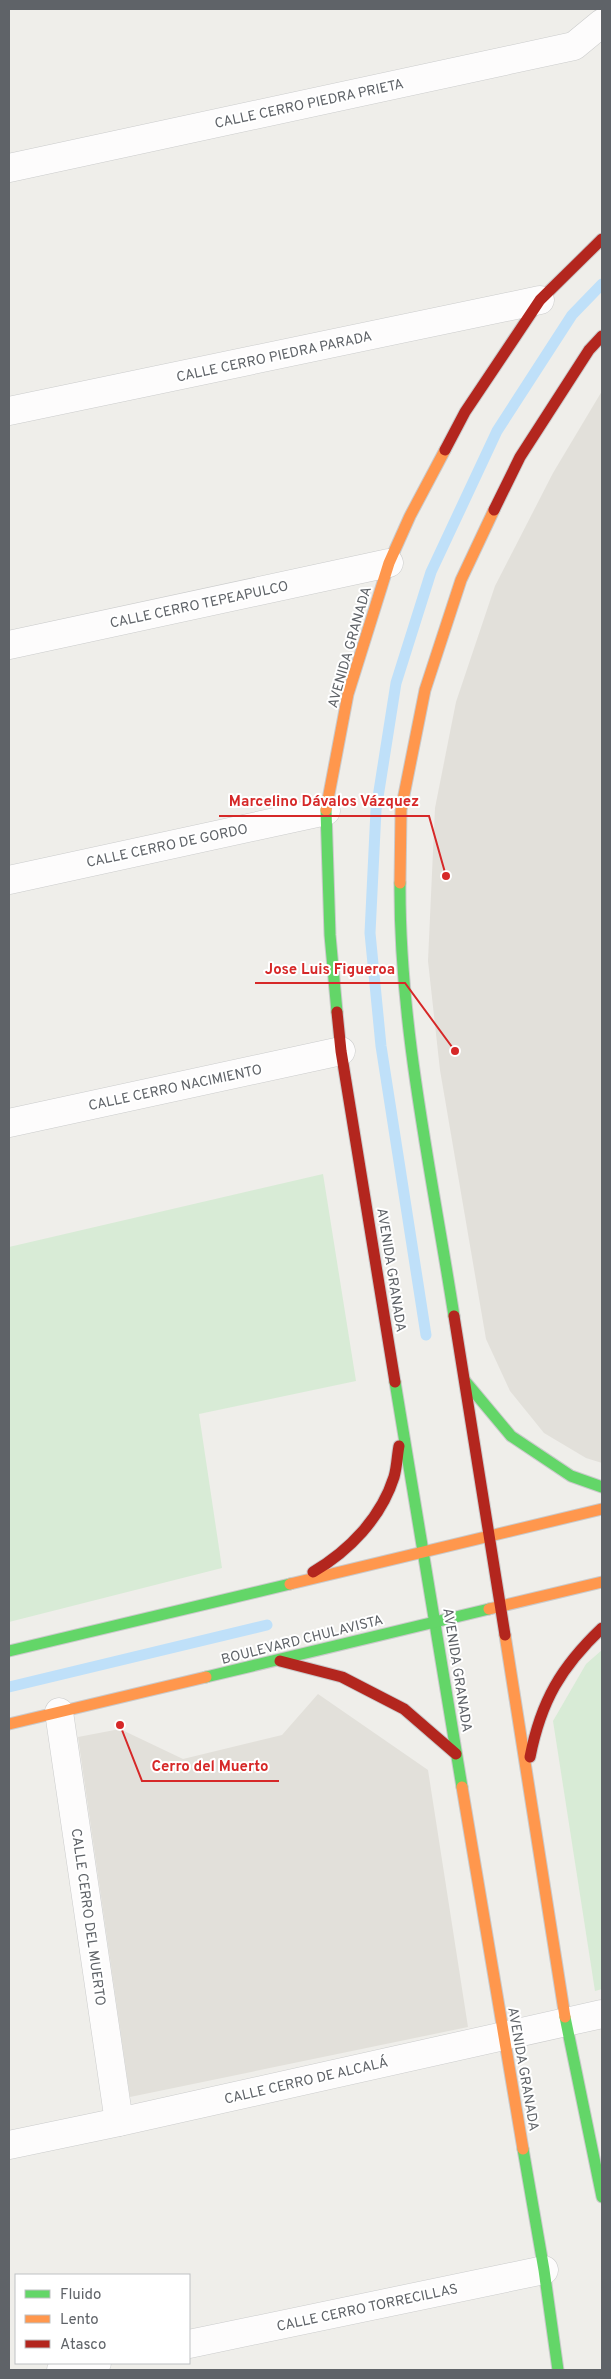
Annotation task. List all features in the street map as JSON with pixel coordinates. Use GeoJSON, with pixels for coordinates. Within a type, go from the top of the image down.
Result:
{"type":"FeatureCollection","features":[{"type":"Feature","properties":{"kind":"main road","name":"AVENIDA GRANADA"},"geometry":{"type":"LineString","coordinates":[[558,2370],[544,2270],[456,1754],[341,1050],[330,934],[326,811],[348,694],[389,563],[410,516],[465,412],[540,300],[602,239]]}},
{"type":"Feature","properties":{"kind":"main road"},"geometry":{"type":"LineString","coordinates":[[602,336],[589,350],[520,457],[461,580],[425,690],[401,810],[400,927],[411,1044],[566,2022],[602,2197]]}},
{"type":"Feature","properties":{"kind":"main road"},"geometry":{"type":"LineString","coordinates":[[465,1381],[511,1436],[571,1476],[602,1487]]}},
{"type":"Feature","properties":{"kind":"main road"},"geometry":{"type":"LineString","coordinates":[[294,1583],[337,1558],[372,1522],[394,1477],[402,1428]]}},
{"type":"Feature","properties":{"kind":"main road"},"geometry":{"type":"LineString","coordinates":[[9,1651],[602,1509]]}},
{"type":"Feature","properties":{"kind":"main road","name":"BOULEVARD CHULAVISTA"},"geometry":{"type":"LineString","coordinates":[[9,1724],[602,1582]]}},
{"type":"Feature","properties":{"kind":"main road"},"geometry":{"type":"LineString","coordinates":[[527,1776],[535,1725],[557,1678],[602,1628]]}},
{"type":"Feature","properties":{"kind":"main road"},"geometry":{"type":"LineString","coordinates":[[276,1660],[342,1677],[360,1686],[404,1709],[456,1754]]}},
{"type":"Feature","properties":{"kind":"street","name":"CALLE CERRO PIEDRA PRIETA"},"geometry":{"type":"LineString","coordinates":[[9,168],[574,46],[602,23]]}},
{"type":"Feature","properties":{"kind":"street","name":"CALLE CERRO PIEDRA PARADA"},"geometry":{"type":"LineString","coordinates":[[9,411],[540,300]]}},
{"type":"Feature","properties":{"kind":"street","name":"CALLE CERRO TEPEAPULCO"},"geometry":{"type":"LineString","coordinates":[[9,645],[389,563]]}},
{"type":"Feature","properties":{"kind":"street","name":"CALLE CERRO DE GORDO"},"geometry":{"type":"LineString","coordinates":[[9,880],[326,811]]}},
{"type":"Feature","properties":{"kind":"street","name":"CALLE CERRO NACIMIENTO"},"geometry":{"type":"LineString","coordinates":[[9,1123],[341,1050]]}},
{"type":"Feature","properties":{"kind":"street","name":"CALLE CERRO DEL MUERTO"},"geometry":{"type":"LineString","coordinates":[[59,1712],[119,2122]]}},
{"type":"Feature","properties":{"kind":"street","name":"CALLE CERRO DE ALCALÁ"},"geometry":{"type":"LineString","coordinates":[[9,2145],[602,2014]]}},
{"type":"Feature","properties":{"kind":"street","name":"CALLE CERRO TORRECILLAS"},"geometry":{"type":"LineString","coordinates":[[190,2344],[544,2270]]}},
{"type":"Feature","properties":{"kind":"street"},"geometry":{"type":"LineString","coordinates":[[61,2370],[93,2364]]}},
{"type":"Feature","properties":{"kind":"shaded area"},"geometry":{"type":"Polygon","coordinates":[[[602,391],[602,1463],[586,1458],[544,1433],[510,1391],[486,1339],[440,1070],[428,961],[435,808],[456,702],[495,586],[553,473],[602,391]]]}},
{"type":"Feature","properties":{"kind":"shaded area"},"geometry":{"type":"Polygon","coordinates":[[[318,1694],[428,1770],[468,2027],[130,2097],[78,1737],[120,1729],[183,1759],[282,1735],[318,1694]]]}},
{"type":"Feature","properties":{"kind":"green space"},"geometry":{"type":"Polygon","coordinates":[[[323,1174],[356,1381],[199,1414],[222,1568],[9,1622],[9,1247],[323,1174]]]}},
{"type":"Feature","properties":{"kind":"green space"},"geometry":{"type":"Polygon","coordinates":[[[602,1650],[602,1989],[595,1991],[553,1721],[586,1664],[602,1650]]]}},
{"type":"Feature","properties":{"kind":"waterway"},"geometry":{"type":"LineString","coordinates":[[426,1335],[381,1046],[370,933],[376,810],[396,683],[431,572],[497,431],[572,315],[602,284]]}},
{"type":"Feature","properties":{"kind":"waterway"},"geometry":{"type":"LineString","coordinates":[[9,1687],[267,1625]]}},
{"type":"Feature","properties":{"kind":"traffic: fast"},"geometry":{"type":"LineString","coordinates":[[326,810],[330,935],[337,1012]]}},
{"type":"Feature","properties":{"kind":"traffic: fast"},"geometry":{"type":"LineString","coordinates":[[400,883],[401,937],[411,1046],[418,1100],[454,1316]]}},
{"type":"Feature","properties":{"kind":"traffic: fast"},"geometry":{"type":"LineString","coordinates":[[465,1381],[511,1436],[571,1476],[602,1487]]}},
{"type":"Feature","properties":{"kind":"traffic: fast"},"geometry":{"type":"LineString","coordinates":[[395,1382],[462,1787]]}},
{"type":"Feature","properties":{"kind":"traffic: fast"},"geometry":{"type":"LineString","coordinates":[[9,1651],[290,1584]]}},
{"type":"Feature","properties":{"kind":"traffic: fast"},"geometry":{"type":"LineString","coordinates":[[206,1677],[489,1609]]}},
{"type":"Feature","properties":{"kind":"traffic: fast"},"geometry":{"type":"LineString","coordinates":[[565,2017],[602,2197]]}},
{"type":"Feature","properties":{"kind":"traffic: fast"},"geometry":{"type":"LineString","coordinates":[[523,2149],[544,2270],[558,2370]]}},
{"type":"Feature","properties":{"kind":"traffic: slow"},"geometry":{"type":"LineString","coordinates":[[326,810],[348,694],[389,563],[410,516],[445,450]]}},
{"type":"Feature","properties":{"kind":"traffic: slow"},"geometry":{"type":"LineString","coordinates":[[400,883],[401,810],[425,690],[461,580],[494,510]]}},
{"type":"Feature","properties":{"kind":"traffic: slow"},"geometry":{"type":"LineString","coordinates":[[290,1584],[602,1509]]}},
{"type":"Feature","properties":{"kind":"traffic: slow"},"geometry":{"type":"LineString","coordinates":[[489,1609],[602,1582]]}},
{"type":"Feature","properties":{"kind":"traffic: slow"},"geometry":{"type":"LineString","coordinates":[[505,1635],[565,2017]]}},
{"type":"Feature","properties":{"kind":"traffic: slow"},"geometry":{"type":"LineString","coordinates":[[9,1724],[206,1677]]}},
{"type":"Feature","properties":{"kind":"traffic: slow"},"geometry":{"type":"LineString","coordinates":[[462,1787],[523,2149]]}},
{"type":"Feature","properties":{"kind":"traffic: jam"},"geometry":{"type":"LineString","coordinates":[[445,450],[465,412],[540,300],[602,239]]}},
{"type":"Feature","properties":{"kind":"traffic: jam"},"geometry":{"type":"LineString","coordinates":[[494,510],[520,457],[589,350],[602,336]]}},
{"type":"Feature","properties":{"kind":"traffic: jam"},"geometry":{"type":"LineString","coordinates":[[337,1012],[341,1051],[395,1382]]}},
{"type":"Feature","properties":{"kind":"traffic: jam"},"geometry":{"type":"LineString","coordinates":[[454,1316],[505,1635]]}},
{"type":"Feature","properties":{"kind":"traffic: jam"},"geometry":{"type":"LineString","coordinates":[[313,1572],[351,1544],[372,1520],[381,1506],[394,1477],[399,1446]]}},
{"type":"Feature","properties":{"kind":"traffic: jam"},"geometry":{"type":"LineString","coordinates":[[530,1757],[540,1719],[555,1686],[575,1657],[602,1628]]}},
{"type":"Feature","properties":{"kind":"traffic: jam"},"geometry":{"type":"LineString","coordinates":[[280,1661],[342,1677],[404,1709],[456,1754]]}},
{"type":"Feature","properties":{"kind":"place","name":"Marcelino Dávalos Vázquez"},"geometry":{"type":"Point","coordinates":[446,876]}},
{"type":"Feature","properties":{"kind":"place","name":"Jose Luis Figueroa"},"geometry":{"type":"Point","coordinates":[455,1051]}},
{"type":"Feature","properties":{"kind":"place","name":"Cerro del Muerto"},"geometry":{"type":"Point","coordinates":[120,1725]}}]}
